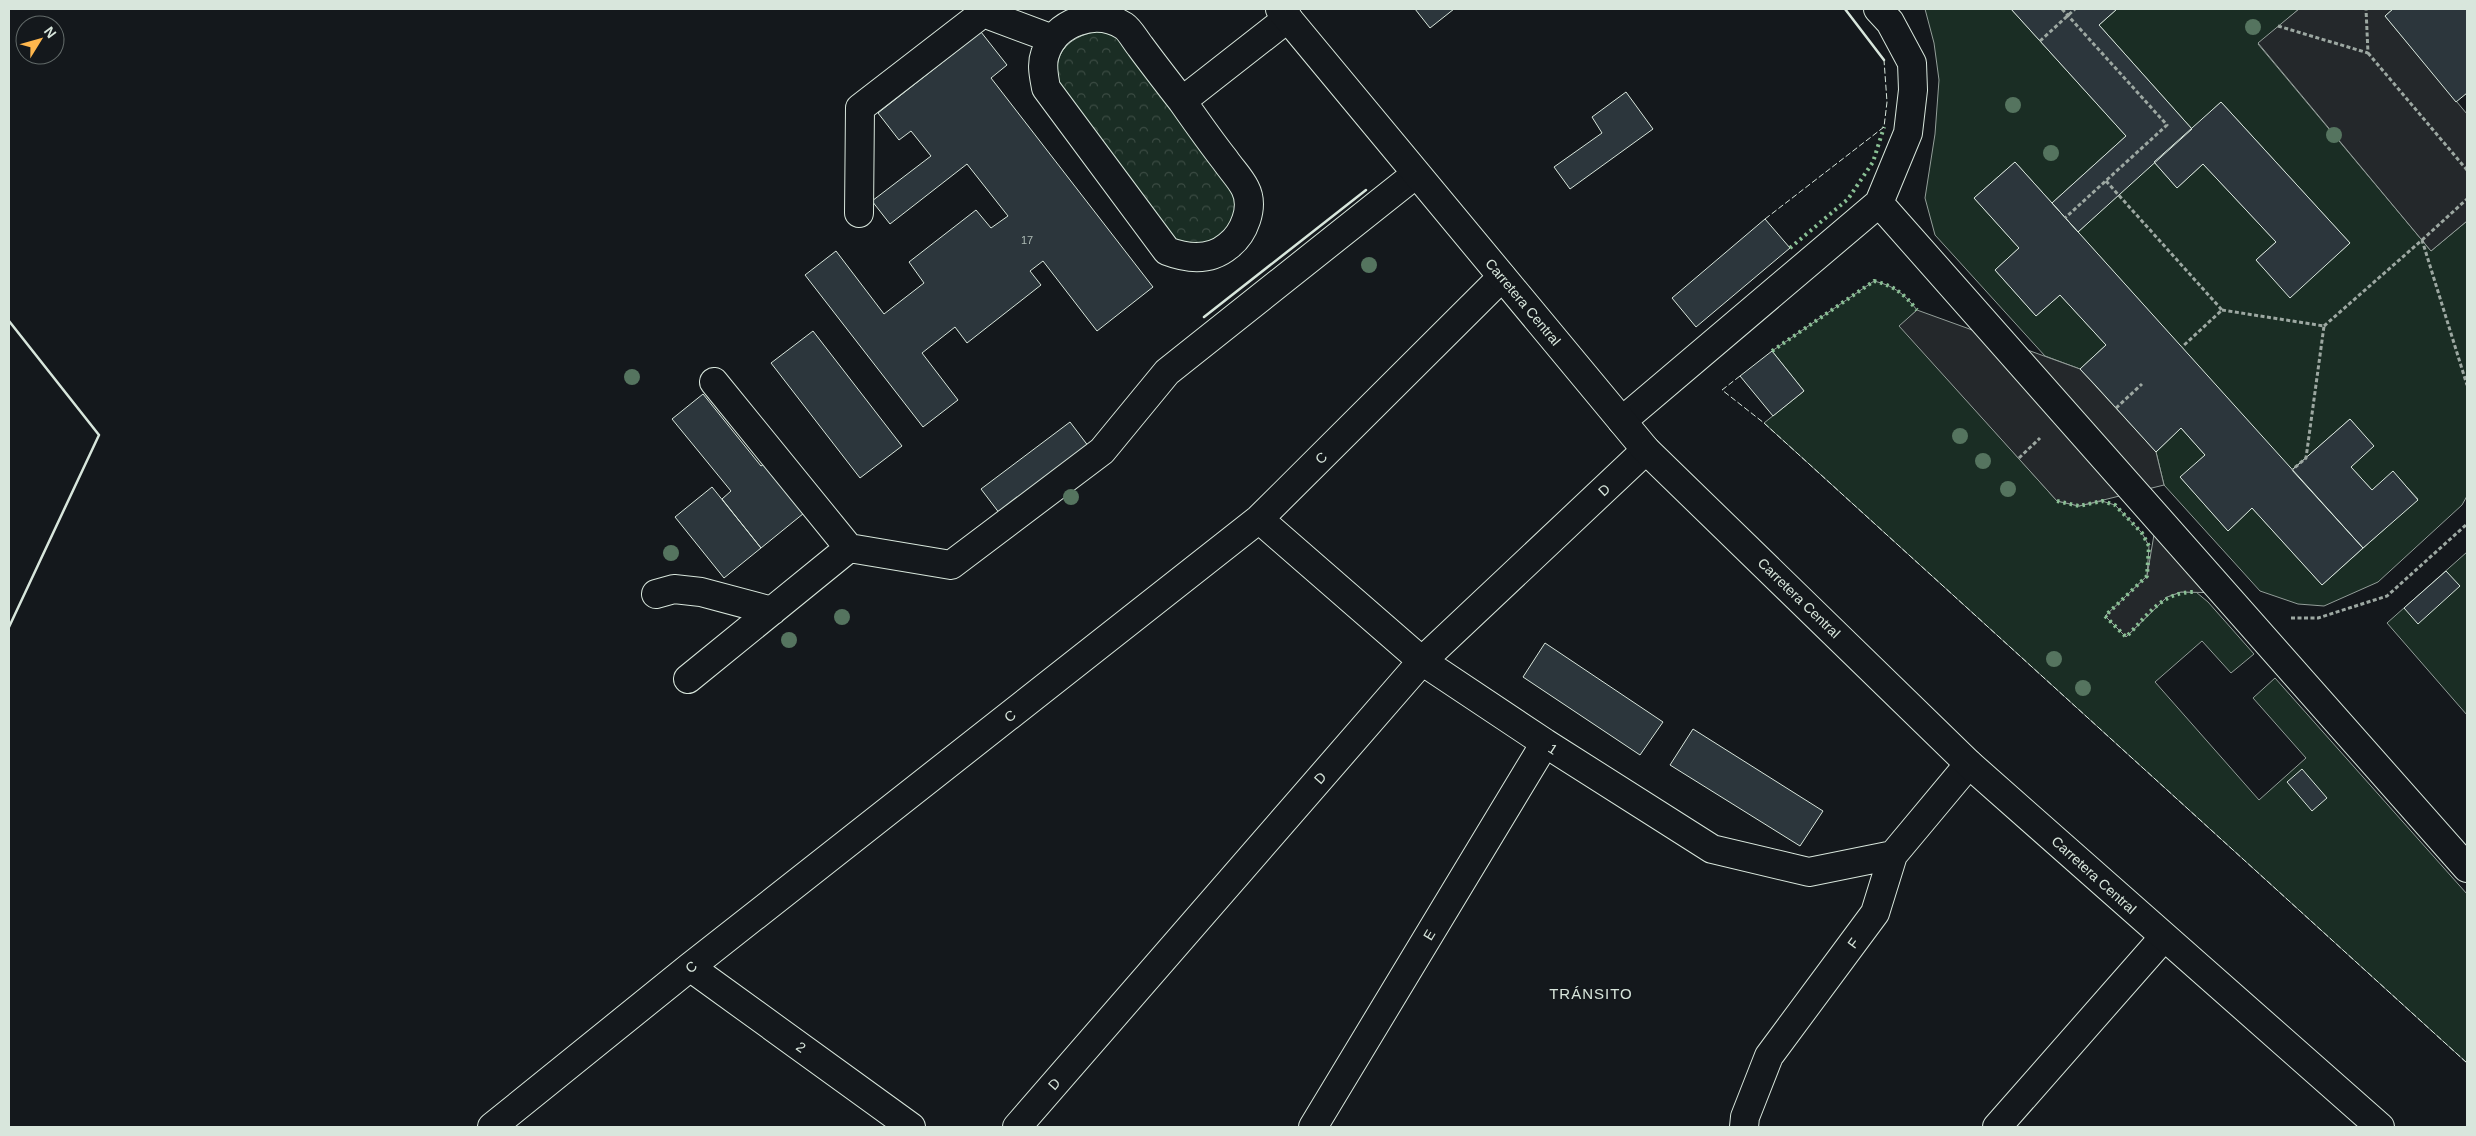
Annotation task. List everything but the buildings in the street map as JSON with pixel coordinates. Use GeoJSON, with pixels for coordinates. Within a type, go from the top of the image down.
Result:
{"type":"FeatureCollection","features":[{"type":"Feature","properties":{"kind":"street"},"geometry":{"type":"LineString","coordinates":[[1622,421],[1879,203],[1908,132],[1913,90],[1912,62],[1890,22],[1878,9]]}},
{"type":"Feature","properties":{"kind":"street"},"geometry":{"type":"LineString","coordinates":[[859,213],[860,108],[983,13],[1053,39]]}},
{"type":"Feature","properties":{"kind":"street"},"geometry":{"type":"LineString","coordinates":[[1182,101],[1284,13]]}},
{"type":"Feature","properties":{"kind":"street","name":"Carretera Central"},"geometry":{"type":"LineString","coordinates":[[1284,13],[1646,450],[1969,764],[2380,1127]]}},
{"type":"Feature","properties":{"kind":"street"},"geometry":{"type":"LineString","coordinates":[[1094,17],[1110,20],[1125,26],[1182,101],[1246,189],[1249,207],[1245,225],[1235,241],[1221,252],[1203,258],[1184,258],[1167,251],[1046,88],[1043,70],[1045,54],[1053,39],[1064,28],[1079,20],[1094,17]]}},
{"type":"Feature","properties":{"kind":"street"},"geometry":{"type":"LineString","coordinates":[[714,382],[849,548],[951,565],[1102,451],[1167,372],[1416,174]]}},
{"type":"Feature","properties":{"kind":"street"},"geometry":{"type":"LineString","coordinates":[[1879,203],[2467,868]]}},
{"type":"Feature","properties":{"kind":"street","name":"C"},"geometry":{"type":"LineString","coordinates":[[492,1127],[690,967],[1259,519],[1502,277]]}},
{"type":"Feature","properties":{"kind":"street","name":"D"},"geometry":{"type":"LineString","coordinates":[[1016,1127],[1422,661],[1646,450]]}},
{"type":"Feature","properties":{"kind":"street","name":"1"},"geometry":{"type":"LineString","coordinates":[[1259,519],[1422,661],[1544,743],[1712,850],[1808,872],[1893,854]]}},
{"type":"Feature","properties":{"kind":"street"},"geometry":{"type":"LineString","coordinates":[[688,679],[849,548]]}},
{"type":"Feature","properties":{"kind":"street"},"geometry":{"type":"LineString","coordinates":[[656,594],[674,589],[701,592],[772,611]]}},
{"type":"Feature","properties":{"kind":"street","name":"E"},"geometry":{"type":"LineString","coordinates":[[1313,1127],[1544,743]]}},
{"type":"Feature","properties":{"kind":"street","name":"F"},"geometry":{"type":"LineString","coordinates":[[1744,1127],[1745,1117],[1769,1056],[1875,913],[1893,854],[1969,764]]}},
{"type":"Feature","properties":{"kind":"street"},"geometry":{"type":"LineString","coordinates":[[1997,1127],[2164,937]]}},
{"type":"Feature","properties":{"kind":"street","name":"2"},"geometry":{"type":"LineString","coordinates":[[690,967],[911,1127]]}},
{"type":"Feature","properties":{"kind":"path"},"geometry":{"type":"LineString","coordinates":[[2062,9],[2168,125],[2065,218]]}},
{"type":"Feature","properties":{"kind":"path"},"geometry":{"type":"LineString","coordinates":[[2040,40],[2075,9]]}},
{"type":"Feature","properties":{"kind":"path"},"geometry":{"type":"LineString","coordinates":[[2366,9],[2368,52]]}},
{"type":"Feature","properties":{"kind":"path"},"geometry":{"type":"LineString","coordinates":[[2278,26],[2368,52],[2467,170]]}},
{"type":"Feature","properties":{"kind":"path"},"geometry":{"type":"LineString","coordinates":[[2106,181],[2222,310],[2324,326]]}},
{"type":"Feature","properties":{"kind":"path"},"geometry":{"type":"LineString","coordinates":[[2292,470],[2306,458],[2324,326],[2467,199]]}},
{"type":"Feature","properties":{"kind":"path"},"geometry":{"type":"LineString","coordinates":[[2422,240],[2467,384]]}},
{"type":"Feature","properties":{"kind":"path"},"geometry":{"type":"LineString","coordinates":[[2182,347],[2222,310]]}},
{"type":"Feature","properties":{"kind":"path"},"geometry":{"type":"LineString","coordinates":[[2116,408],[2142,384]]}},
{"type":"Feature","properties":{"kind":"path"},"geometry":{"type":"LineString","coordinates":[[2245,617],[2318,618],[2387,596],[2467,524]]}},
{"type":"Feature","properties":{"kind":"green space"},"geometry":{"type":"Polygon","coordinates":[[[1925,9],[2011,9],[2126,136],[2052,203],[2015,162],[1974,198],[2019,248],[1995,270],[2036,316],[2060,295],[2106,345],[2080,369],[2045,356],[1935,235],[1925,198],[1935,134],[1939,80],[1934,43],[1925,9]]]}},
{"type":"Feature","properties":{"kind":"green space"},"geometry":{"type":"Polygon","coordinates":[[[2117,9],[2299,9],[2258,44],[2431,251],[2467,221],[2467,496],[2462,505],[2378,582],[2324,606],[2298,604],[2260,591],[2164,485],[2156,452],[2181,428],[2205,455],[2181,478],[2228,531],[2252,508],[2322,585],[2418,499],[2393,472],[2372,490],[2351,467],[2373,446],[2350,419],[2292,470],[2078,232],[2154,162],[2177,188],[2203,164],[2276,242],[2256,260],[2290,297],[2350,243],[2221,102],[2192,129],[2099,25],[2117,9]]]}},
{"type":"Feature","properties":{"kind":"green space"},"geometry":{"type":"Polygon","coordinates":[[[1099,31],[1113,34],[1126,42],[1232,184],[1236,203],[1234,217],[1222,233],[1209,242],[1202,244],[1188,243],[1166,234],[1060,92],[1057,69],[1063,51],[1077,38],[1099,31]]]}},
{"type":"Feature","properties":{"kind":"green space"},"geometry":{"type":"Polygon","coordinates":[[[1874,281],[1888,285],[1908,299],[1917,310],[1900,326],[2057,501],[2079,506],[2102,501],[2115,505],[2142,533],[2149,546],[2147,576],[2106,616],[2126,637],[2167,597],[2181,592],[2196,592],[2208,602],[2254,654],[2231,673],[2202,641],[2155,682],[2259,800],[2306,758],[2253,698],[2275,678],[2467,894],[2467,1063],[1764,423],[1804,391],[1772,351],[1874,281]]]}},
{"type":"Feature","properties":{"kind":"green space"},"geometry":{"type":"Polygon","coordinates":[[[2467,552],[2467,715],[2387,623],[2467,552]]]}},
{"type":"Feature","properties":{"kind":"shaded area"},"geometry":{"type":"Polygon","coordinates":[[[2299,9],[2393,9],[2385,16],[2467,114],[2467,221],[2431,251],[2258,43],[2299,9]]]}},
{"type":"Feature","properties":{"kind":"shaded area"},"geometry":{"type":"Polygon","coordinates":[[[1917,310],[2080,369],[2156,452],[2164,485],[2079,506],[2057,501],[1899,326],[1917,310]]]}},
{"type":"Feature","properties":{"kind":"shaded area"},"geometry":{"type":"Polygon","coordinates":[[[2157,517],[2224,593],[2181,592],[2167,597],[2126,637],[2105,616],[2147,576],[2157,517]]]}},
{"type":"Feature","properties":{"kind":"hedge"},"geometry":{"type":"LineString","coordinates":[[1790,248],[1848,199],[1873,162],[1884,127]]}},
{"type":"Feature","properties":{"kind":"hedge"},"geometry":{"type":"LineString","coordinates":[[1772,351],[1874,281],[1888,285],[1898,291],[1917,310]]}},
{"type":"Feature","properties":{"kind":"hedge"},"geometry":{"type":"LineString","coordinates":[[2057,501],[2079,506],[2102,501],[2115,505],[2142,533],[2149,546],[2147,576],[2105,616],[2126,637],[2156,606],[2165,600],[2184,593],[2196,592]]}},
{"type":"Feature","properties":{"kind":"fence"},"geometry":{"type":"LineString","coordinates":[[1765,219],[1884,127],[1887,102],[1884,60]]}},
{"type":"Feature","properties":{"kind":"fence"},"geometry":{"type":"LineString","coordinates":[[1740,376],[1722,390],[1764,423],[2467,1063]]}},
{"type":"Feature","properties":{"kind":"wall"},"geometry":{"type":"LineString","coordinates":[[1845,9],[1884,60]]}},
{"type":"Feature","properties":{"kind":"wall"},"geometry":{"type":"LineString","coordinates":[[1204,317],[1366,190]]}},
{"type":"Feature","properties":{"kind":"wall"},"geometry":{"type":"LineString","coordinates":[[9,321],[99,435],[9,627]]}},
{"type":"Feature","properties":{"kind":"district","name":"TRÁNSITO"},"geometry":{"type":"Point","coordinates":[1591,994]}}]}
